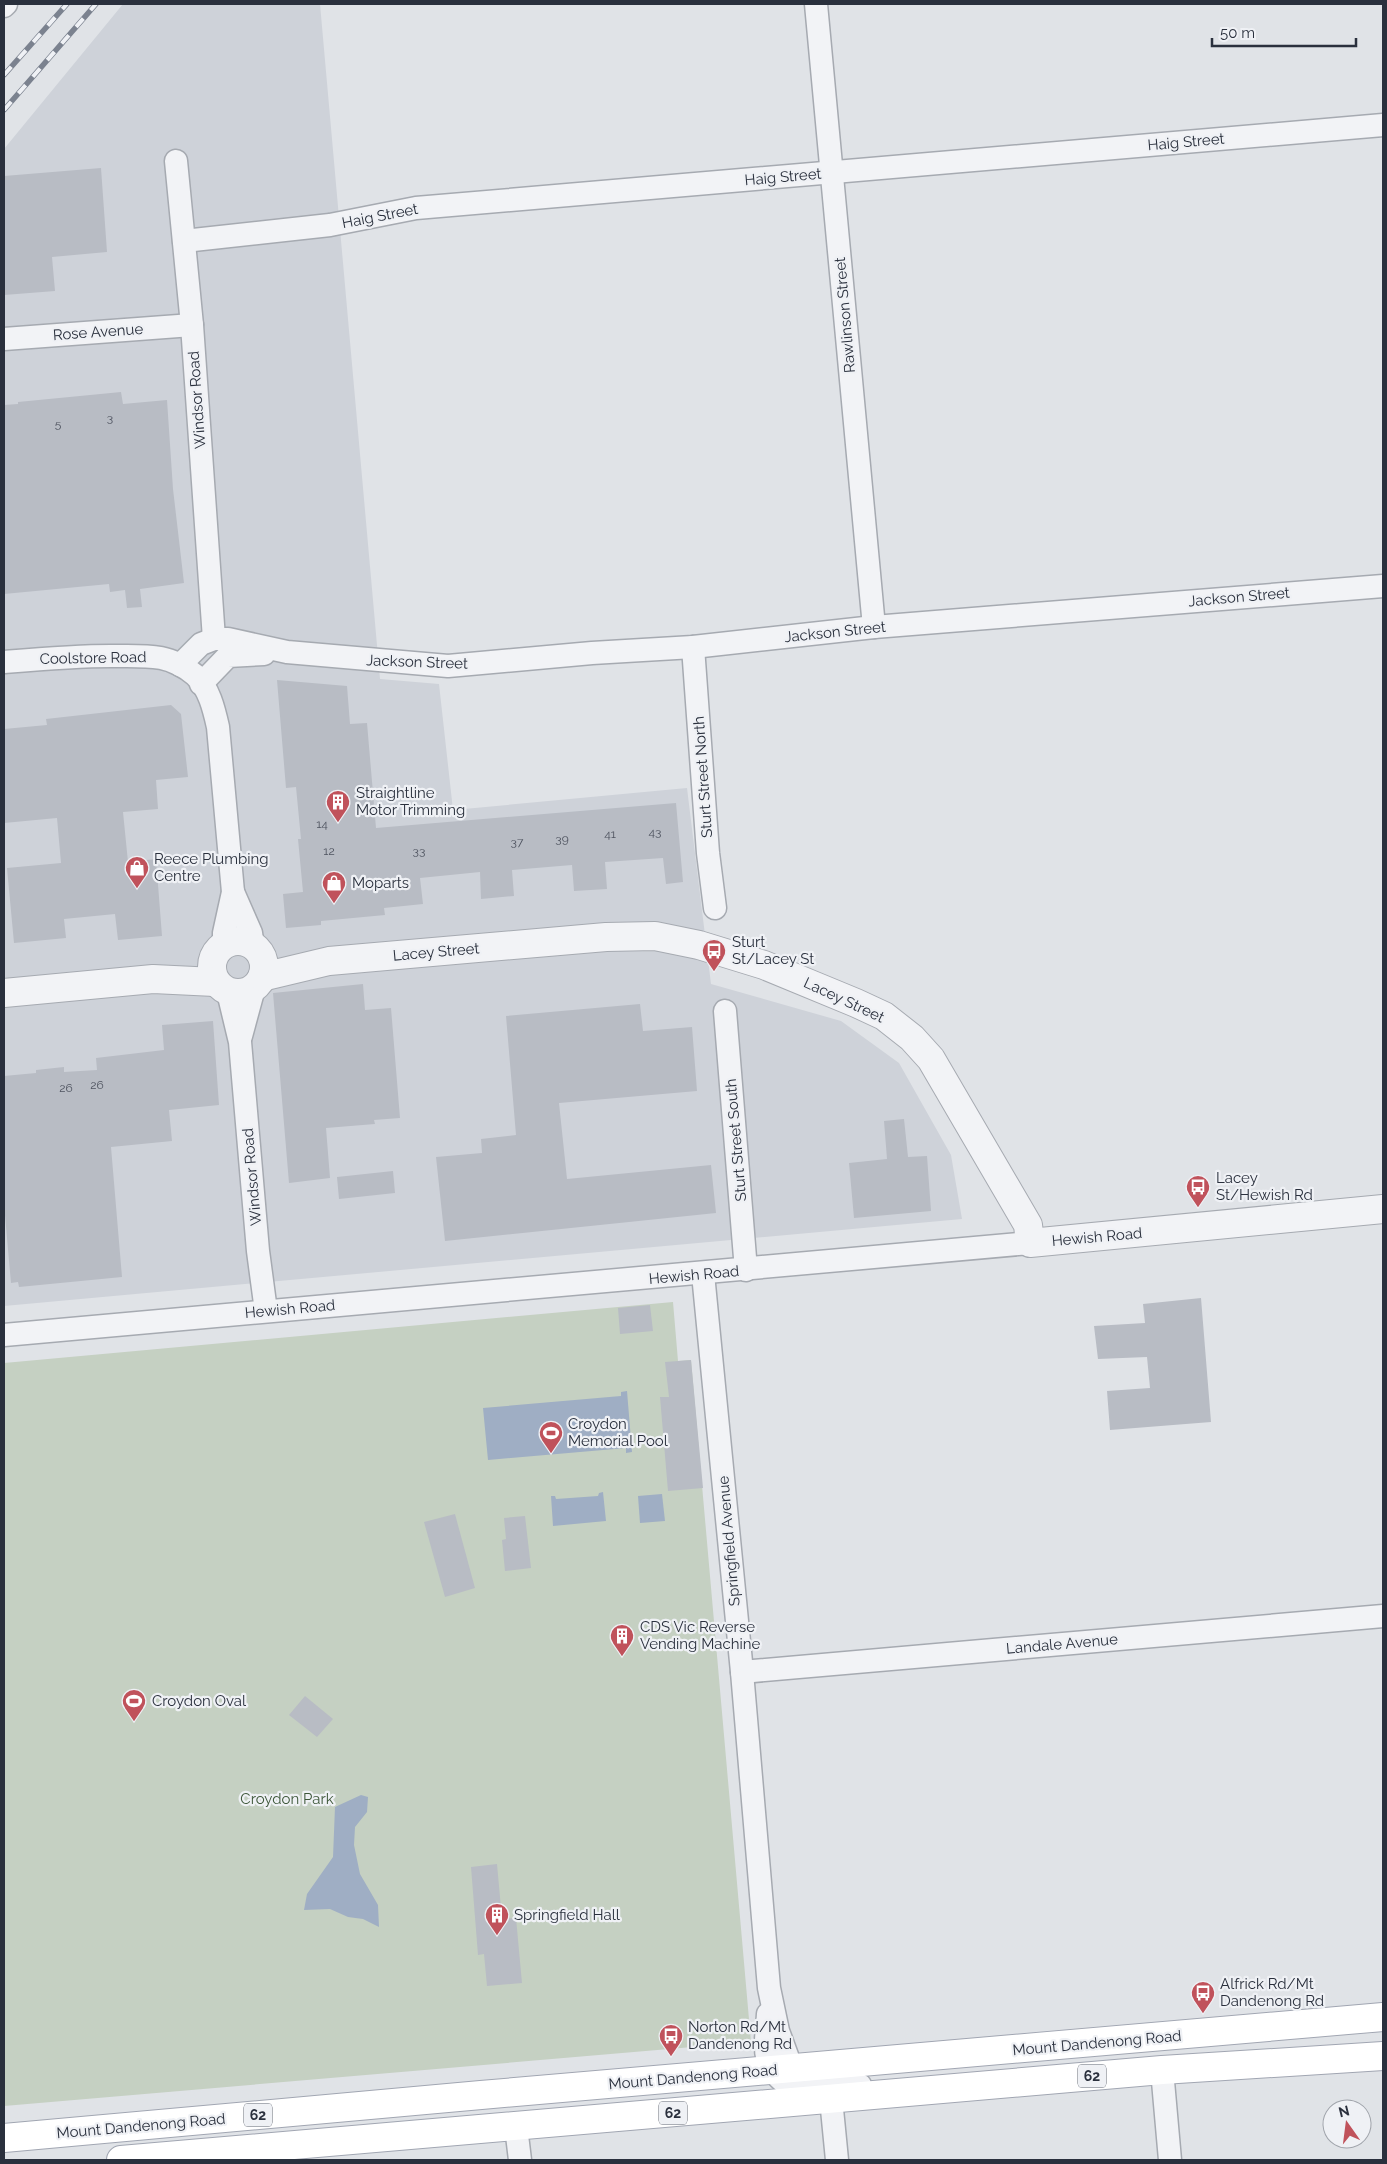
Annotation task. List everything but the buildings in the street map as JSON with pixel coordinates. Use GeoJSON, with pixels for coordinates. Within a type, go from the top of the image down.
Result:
{"type":"FeatureCollection","features":[{"type":"Feature","properties":{"kind":"main road","name":"Mount Dandenong Road"},"geometry":{"type":"LineString","coordinates":[[4,2138],[1383,2017]]}},
{"type":"Feature","properties":{"kind":"main road"},"geometry":{"type":"LineString","coordinates":[[1160,2037],[1162,2070]]}},
{"type":"Feature","properties":{"kind":"main road","name":"62"},"geometry":{"type":"LineString","coordinates":[[121,2160],[1162,2070],[1383,2056]]}},
{"type":"Feature","properties":{"kind":"main road"},"geometry":{"type":"LineString","coordinates":[[512,2093],[516,2126]]}},
{"type":"Feature","properties":{"kind":"street","name":"Rawlinson Street"},"geometry":{"type":"LineString","coordinates":[[816,4],[874,627]]}},
{"type":"Feature","properties":{"kind":"street","name":"Haig Street"},"geometry":{"type":"LineString","coordinates":[[184,241],[330,226],[416,208],[1383,125]]}},
{"type":"Feature","properties":{"kind":"street","name":"Windsor Road"},"geometry":{"type":"LineString","coordinates":[[176,160],[192,325],[214,639]]}},
{"type":"Feature","properties":{"kind":"street","name":"Rose Avenue"},"geometry":{"type":"LineString","coordinates":[[4,339],[192,325]]}},
{"type":"Feature","properties":{"kind":"street","name":"Jackson Street"},"geometry":{"type":"LineString","coordinates":[[287,652],[448,666],[523,661],[592,652],[693,647],[874,627],[1383,586]]}},
{"type":"Feature","properties":{"kind":"street"},"geometry":{"type":"LineString","coordinates":[[180,665],[202,644],[214,639],[228,639],[287,652]]}},
{"type":"Feature","properties":{"kind":"street","name":"Sturt Street North"},"geometry":{"type":"LineString","coordinates":[[693,647],[708,853],[715,908]]}},
{"type":"Feature","properties":{"kind":"street"},"geometry":{"type":"LineString","coordinates":[[202,684],[228,656],[287,652]]}},
{"type":"Feature","properties":{"kind":"street","name":"Coolstore Road"},"geometry":{"type":"LineString","coordinates":[[4,662],[71,656],[144,656],[163,658],[180,665]]}},
{"type":"Feature","properties":{"kind":"street","name":"Windsor Road"},"geometry":{"type":"LineString","coordinates":[[180,665],[202,684],[213,703],[218,727],[233,892],[224,933],[239,967],[249,1002],[240,1042],[258,1251],[266,1311]]}},
{"type":"Feature","properties":{"kind":"street","name":"Lacey Street"},"geometry":{"type":"LineString","coordinates":[[4,993],[153,979],[239,967],[606,937],[655,936],[699,945],[828,990],[884,1016],[912,1038],[931,1059],[1028,1225],[1030,1243]]}},
{"type":"Feature","properties":{"kind":"street","name":"Sturt Street South"},"geometry":{"type":"LineString","coordinates":[[725,1011],[746,1270]]}},
{"type":"Feature","properties":{"kind":"street","name":"Hewish Road"},"geometry":{"type":"LineString","coordinates":[[4,1335],[704,1274],[1383,1209]]}},
{"type":"Feature","properties":{"kind":"street","name":"Springfield Avenue"},"geometry":{"type":"LineString","coordinates":[[704,1274],[742,1672],[769,1988],[766,2053],[782,2070]]}},
{"type":"Feature","properties":{"kind":"street","name":"Landale Avenue"},"geometry":{"type":"LineString","coordinates":[[742,1672],[1383,1616]]}},
{"type":"Feature","properties":{"kind":"street"},"geometry":{"type":"LineString","coordinates":[[782,2070],[789,2086],[849,2084],[945,2089]]}},
{"type":"Feature","properties":{"kind":"street"},"geometry":{"type":"LineString","coordinates":[[1162,2070],[1170,2160]]}},
{"type":"Feature","properties":{"kind":"street"},"geometry":{"type":"LineString","coordinates":[[831,2099],[837,2160]]}},
{"type":"Feature","properties":{"kind":"street"},"geometry":{"type":"LineString","coordinates":[[516,2126],[520,2160]]}},
{"type":"Feature","properties":{"kind":"shaded area"},"geometry":{"type":"Polygon","coordinates":[[[123,4],[320,4],[380,679],[439,684],[453,810],[687,788],[711,984],[841,1021],[899,1063],[951,1155],[962,1219],[4,1306],[4,149],[123,4]]]}},
{"type":"Feature","properties":{"kind":"green space","name":"Croydon Park"},"geometry":{"type":"Polygon","coordinates":[[[673,1302],[678,1361],[691,1360],[751,2042],[4,2106],[4,1363],[673,1302]]]}},
{"type":"Feature","properties":{"kind":"water"},"geometry":{"type":"Polygon","coordinates":[[[627,1391],[632,1452],[626,1453],[626,1448],[488,1460],[483,1408],[621,1396],[621,1392],[627,1391]]]}},
{"type":"Feature","properties":{"kind":"water"},"geometry":{"type":"Polygon","coordinates":[[[603,1492],[606,1521],[553,1526],[551,1496],[555,1496],[556,1499],[598,1496],[599,1493],[603,1492]]]}},
{"type":"Feature","properties":{"kind":"water"},"geometry":{"type":"Polygon","coordinates":[[[662,1494],[665,1521],[640,1523],[638,1496],[662,1494]]]}},
{"type":"Feature","properties":{"kind":"water"},"geometry":{"type":"Polygon","coordinates":[[[361,1795],[368,1797],[367,1812],[355,1827],[354,1845],[360,1874],[378,1905],[379,1927],[363,1919],[348,1917],[330,1909],[304,1910],[307,1894],[333,1857],[335,1807],[361,1795]]]}},
{"type":"Feature","properties":{"kind":"railway"},"geometry":{"type":"LineString","coordinates":[[4,75],[67,4]]}},
{"type":"Feature","properties":{"kind":"railway"},"geometry":{"type":"LineString","coordinates":[[4,110],[96,4]]}},
{"type":"Feature","properties":{"kind":"place","name":"Straightline Motor Trimming"},"geometry":{"type":"Point","coordinates":[338,823]}},
{"type":"Feature","properties":{"kind":"place","name":"Reece Plumbing Centre"},"geometry":{"type":"Point","coordinates":[137,889]}},
{"type":"Feature","properties":{"kind":"place","name":"Moparts"},"geometry":{"type":"Point","coordinates":[334,904]}},
{"type":"Feature","properties":{"kind":"place","name":"Sturt St/Lacey St"},"geometry":{"type":"Point","coordinates":[714,972]}},
{"type":"Feature","properties":{"kind":"place","name":"Lacey St/Hewish Rd"},"geometry":{"type":"Point","coordinates":[1198,1208]}},
{"type":"Feature","properties":{"kind":"place","name":"Croydon Memorial Pool"},"geometry":{"type":"Point","coordinates":[551,1454]}},
{"type":"Feature","properties":{"kind":"place","name":"CDS Vic Reverse Vending Machine"},"geometry":{"type":"Point","coordinates":[622,1657]}},
{"type":"Feature","properties":{"kind":"place","name":"Croydon Oval"},"geometry":{"type":"Point","coordinates":[134,1722]}},
{"type":"Feature","properties":{"kind":"place","name":"Springfield Hall"},"geometry":{"type":"Point","coordinates":[497,1936]}},
{"type":"Feature","properties":{"kind":"place","name":"Alfrick Rd/Mt Dandenong Rd"},"geometry":{"type":"Point","coordinates":[1203,2014]}},
{"type":"Feature","properties":{"kind":"place","name":"Norton Rd/Mt Dandenong Rd"},"geometry":{"type":"Point","coordinates":[671,2057]}}]}
